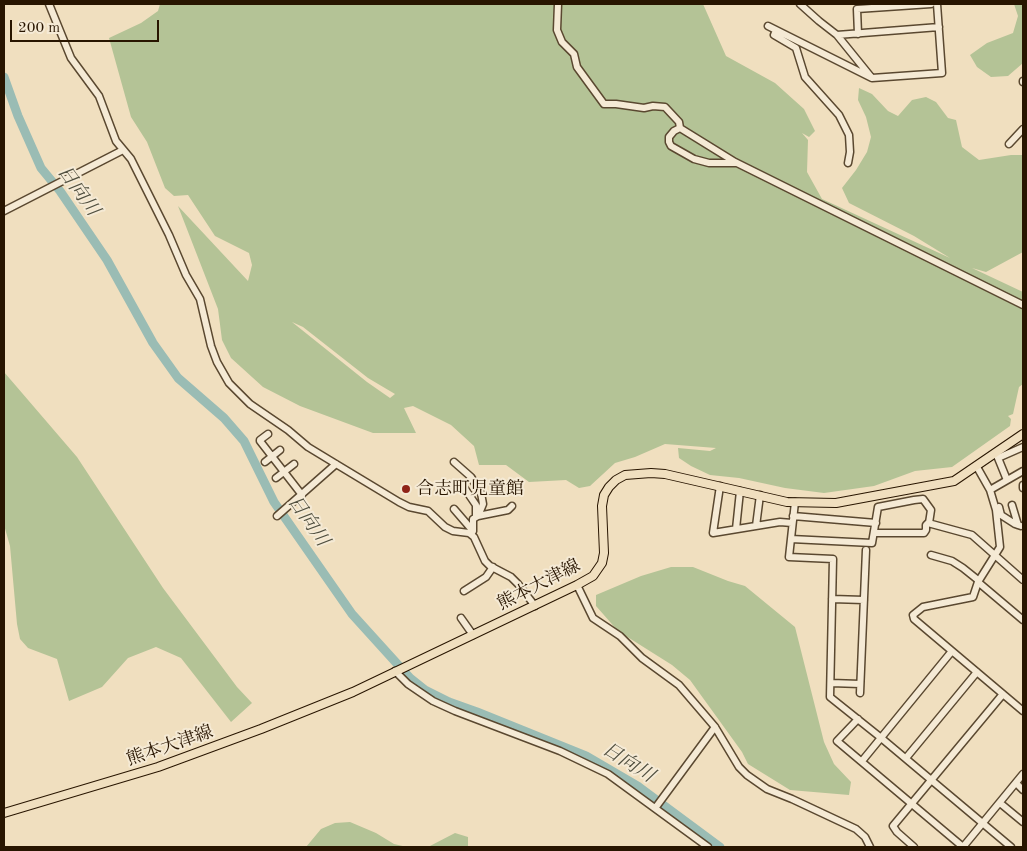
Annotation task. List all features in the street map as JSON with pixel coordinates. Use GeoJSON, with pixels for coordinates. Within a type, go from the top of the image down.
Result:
{"type":"FeatureCollection","features":[{"type":"Feature","properties":{"kind":"main road","name":"熊本大津線"},"geometry":{"type":"LineString","coordinates":[[4,813],[123,778],[200,752],[353,692],[577,585],[593,576],[602,563],[604,553],[602,506],[604,495],[616,480],[625,475],[658,473],[795,502],[836,503],[948,483],[960,478],[997,455],[1023,434]]}},
{"type":"Feature","properties":{"kind":"street"},"geometry":{"type":"LineString","coordinates":[[49,4],[71,58],[99,96],[116,141],[131,159],[170,235],[186,275],[200,299],[211,346],[217,362],[229,383],[250,404],[288,430],[308,447],[399,502],[409,507],[428,511],[445,527],[453,531],[472,533]]}},
{"type":"Feature","properties":{"kind":"street"},"geometry":{"type":"LineString","coordinates":[[558,4],[557,30],[562,42],[574,54],[577,67],[604,104],[644,108],[653,106],[665,107],[678,122],[680,128],[737,163],[1023,305]]}},
{"type":"Feature","properties":{"kind":"street"},"geometry":{"type":"LineString","coordinates":[[800,4],[818,21],[838,35],[872,78]]}},
{"type":"Feature","properties":{"kind":"street"},"geometry":{"type":"LineString","coordinates":[[858,34],[857,9],[930,4]]}},
{"type":"Feature","properties":{"kind":"street"},"geometry":{"type":"LineString","coordinates":[[768,26],[872,78],[942,73],[937,4]]}},
{"type":"Feature","properties":{"kind":"street"},"geometry":{"type":"LineString","coordinates":[[838,35],[939,27]]}},
{"type":"Feature","properties":{"kind":"street"},"geometry":{"type":"LineString","coordinates":[[776,30],[774,35],[796,48],[805,77],[839,116],[849,135],[850,152],[848,163]]}},
{"type":"Feature","properties":{"kind":"street"},"geometry":{"type":"LineString","coordinates":[[680,128],[674,130],[669,136],[671,146],[694,159],[709,163],[737,163]]}},
{"type":"Feature","properties":{"kind":"street"},"geometry":{"type":"LineString","coordinates":[[1009,144],[1023,129]]}},
{"type":"Feature","properties":{"kind":"street"},"geometry":{"type":"LineString","coordinates":[[4,211],[123,150]]}},
{"type":"Feature","properties":{"kind":"street"},"geometry":{"type":"LineString","coordinates":[[268,434],[260,441],[302,495]]}},
{"type":"Feature","properties":{"kind":"street"},"geometry":{"type":"LineString","coordinates":[[1007,480],[997,455],[1023,448]]}},
{"type":"Feature","properties":{"kind":"street"},"geometry":{"type":"LineString","coordinates":[[266,462],[280,450]]}},
{"type":"Feature","properties":{"kind":"street"},"geometry":{"type":"LineString","coordinates":[[454,462],[471,477],[481,493],[483,504],[477,516],[473,519],[472,533]]}},
{"type":"Feature","properties":{"kind":"street"},"geometry":{"type":"LineString","coordinates":[[276,478],[294,464]]}},
{"type":"Feature","properties":{"kind":"street"},"geometry":{"type":"LineString","coordinates":[[277,516],[336,464]]}},
{"type":"Feature","properties":{"kind":"street"},"geometry":{"type":"LineString","coordinates":[[976,467],[997,501],[1001,515],[1020,525],[1012,505]]}},
{"type":"Feature","properties":{"kind":"street"},"geometry":{"type":"LineString","coordinates":[[991,493],[1007,480],[1023,471]]}},
{"type":"Feature","properties":{"kind":"street"},"geometry":{"type":"LineString","coordinates":[[463,486],[476,505],[477,516]]}},
{"type":"Feature","properties":{"kind":"street"},"geometry":{"type":"LineString","coordinates":[[720,486],[713,533],[792,520],[876,522]]}},
{"type":"Feature","properties":{"kind":"street"},"geometry":{"type":"LineString","coordinates":[[736,529],[740,491]]}},
{"type":"Feature","properties":{"kind":"street"},"geometry":{"type":"LineString","coordinates":[[991,493],[996,510],[1000,547],[978,581],[973,597],[922,607],[913,615],[914,619],[1023,711]]}},
{"type":"Feature","properties":{"kind":"street"},"geometry":{"type":"LineString","coordinates":[[756,526],[760,496]]}},
{"type":"Feature","properties":{"kind":"street"},"geometry":{"type":"LineString","coordinates":[[791,539],[872,543],[878,507],[923,499],[931,510],[929,524],[926,525],[924,532],[875,533]]}},
{"type":"Feature","properties":{"kind":"street"},"geometry":{"type":"LineString","coordinates":[[795,502],[789,557],[833,559],[830,697],[906,758],[1011,847]]}},
{"type":"Feature","properties":{"kind":"street"},"geometry":{"type":"LineString","coordinates":[[477,516],[508,510],[512,506]]}},
{"type":"Feature","properties":{"kind":"street"},"geometry":{"type":"LineString","coordinates":[[454,509],[472,533],[485,561],[493,568],[511,577],[535,606]]}},
{"type":"Feature","properties":{"kind":"street"},"geometry":{"type":"LineString","coordinates":[[929,524],[972,535],[1023,580]]}},
{"type":"Feature","properties":{"kind":"street"},"geometry":{"type":"LineString","coordinates":[[860,693],[866,550]]}},
{"type":"Feature","properties":{"kind":"street"},"geometry":{"type":"LineString","coordinates":[[931,555],[964,568],[1023,620]]}},
{"type":"Feature","properties":{"kind":"street"},"geometry":{"type":"LineString","coordinates":[[464,591],[486,577],[493,568]]}},
{"type":"Feature","properties":{"kind":"street"},"geometry":{"type":"LineString","coordinates":[[577,585],[593,618],[620,636],[642,658],[679,685],[715,727],[739,767],[756,783],[856,829],[865,836],[870,847]]}},
{"type":"Feature","properties":{"kind":"street"},"geometry":{"type":"LineString","coordinates":[[832,600],[864,600]]}},
{"type":"Feature","properties":{"kind":"street"},"geometry":{"type":"LineString","coordinates":[[461,618],[473,635]]}},
{"type":"Feature","properties":{"kind":"street"},"geometry":{"type":"LineString","coordinates":[[862,761],[952,651]]}},
{"type":"Feature","properties":{"kind":"street"},"geometry":{"type":"LineString","coordinates":[[396,671],[408,684],[433,701],[560,751],[608,774],[656,807],[708,847]]}},
{"type":"Feature","properties":{"kind":"street"},"geometry":{"type":"LineString","coordinates":[[906,758],[977,672]]}},
{"type":"Feature","properties":{"kind":"street"},"geometry":{"type":"LineString","coordinates":[[831,683],[860,684]]}},
{"type":"Feature","properties":{"kind":"street"},"geometry":{"type":"LineString","coordinates":[[914,847],[893,826],[1003,694]]}},
{"type":"Feature","properties":{"kind":"street"},"geometry":{"type":"LineString","coordinates":[[858,719],[837,741],[963,847],[1023,774]]}},
{"type":"Feature","properties":{"kind":"street"},"geometry":{"type":"LineString","coordinates":[[656,807],[715,727]]}},
{"type":"Feature","properties":{"kind":"street"},"geometry":{"type":"LineString","coordinates":[[1016,783],[1023,790]]}},
{"type":"Feature","properties":{"kind":"street"},"geometry":{"type":"LineString","coordinates":[[1000,803],[1023,822]]}},
{"type":"Feature","properties":{"kind":"green space"},"geometry":{"type":"Polygon","coordinates":[[[160,4],[703,4],[726,56],[775,83],[804,109],[815,131],[809,137],[802,133],[808,140],[807,172],[822,199],[950,258],[914,236],[849,203],[842,188],[867,152],[871,137],[866,117],[858,100],[859,88],[872,94],[888,111],[898,116],[912,100],[926,97],[936,102],[948,118],[956,120],[962,147],[979,160],[1023,155],[1023,252],[986,272],[972,268],[1023,292],[1023,384],[1019,387],[1013,414],[1008,416],[1011,419],[1010,426],[952,467],[915,471],[874,486],[824,493],[785,488],[739,478],[710,475],[679,458],[678,448],[710,451],[716,448],[665,444],[615,463],[590,486],[579,488],[566,480],[529,482],[506,465],[479,465],[474,446],[451,425],[413,406],[404,408],[416,433],[373,433],[300,406],[263,387],[231,358],[222,340],[218,309],[178,206],[248,281],[252,265],[249,253],[215,236],[188,195],[174,196],[165,188],[147,142],[131,117],[109,38],[141,23],[158,11],[160,4]],[[292,322],[367,382],[390,398],[395,394],[368,378],[303,327],[292,322]]]}},
{"type":"Feature","properties":{"kind":"green space"},"geometry":{"type":"Polygon","coordinates":[[[1014,4],[1023,4],[1023,63],[1008,76],[991,77],[977,67],[970,55],[987,43],[1013,33],[1018,16],[1014,4]]]}},
{"type":"Feature","properties":{"kind":"green space"},"geometry":{"type":"Polygon","coordinates":[[[4,372],[77,457],[163,588],[237,687],[252,703],[231,722],[181,658],[156,647],[128,658],[102,687],[69,701],[57,659],[28,648],[20,639],[10,546],[4,525],[4,372]]]}},
{"type":"Feature","properties":{"kind":"green space"},"geometry":{"type":"Polygon","coordinates":[[[671,567],[693,567],[745,586],[795,627],[824,742],[834,764],[851,782],[849,795],[790,790],[748,764],[742,752],[690,680],[672,665],[618,631],[596,606],[596,595],[641,576],[671,567]]]}},
{"type":"Feature","properties":{"kind":"green space"},"geometry":{"type":"Polygon","coordinates":[[[350,822],[376,833],[394,844],[407,847],[306,847],[321,829],[335,823],[350,822]]]}},
{"type":"Feature","properties":{"kind":"green space"},"geometry":{"type":"Polygon","coordinates":[[[455,833],[468,837],[468,847],[428,847],[455,833]]]}},
{"type":"Feature","properties":{"kind":"waterway","name":"日向川"},"geometry":{"type":"LineString","coordinates":[[4,77],[18,116],[41,168],[60,191],[107,260],[153,343],[178,378],[224,418],[244,441],[274,502],[352,614],[410,678],[425,690],[449,702],[586,756],[639,787],[720,847]]}},
{"type":"Feature","properties":{"kind":"place","name":"合志町児童館"},"geometry":{"type":"Point","coordinates":[406,489]}}]}
